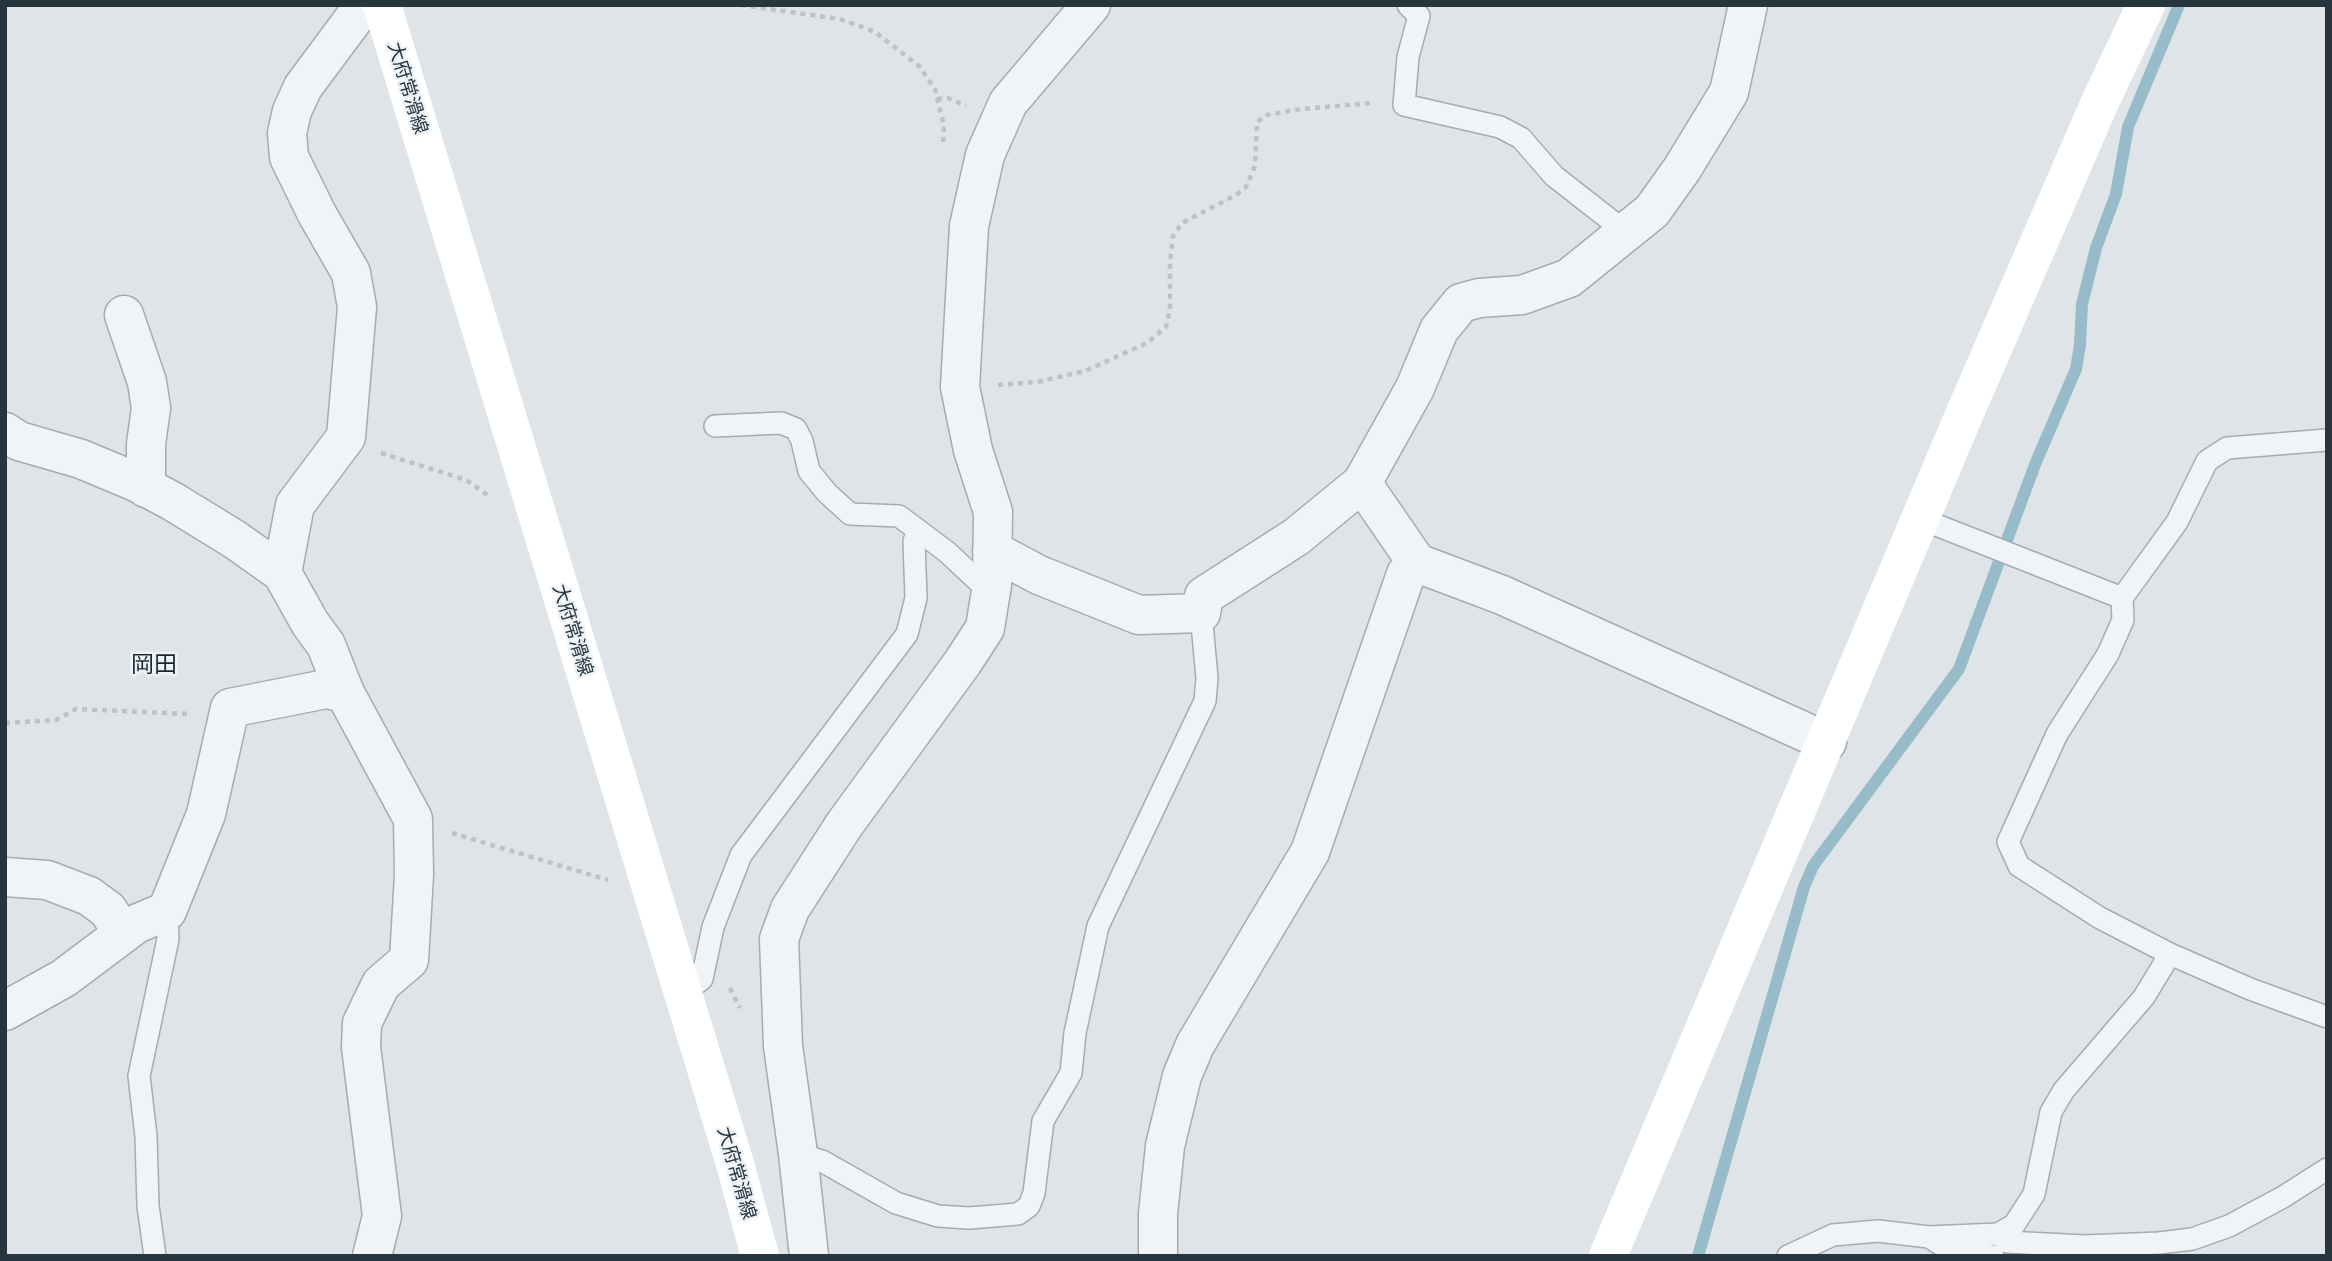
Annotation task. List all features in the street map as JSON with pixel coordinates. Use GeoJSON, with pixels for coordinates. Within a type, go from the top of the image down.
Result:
{"type":"FeatureCollection","features":[{"type":"Feature","properties":{"kind":"street"},"geometry":{"type":"LineString","coordinates":[[282,572],[295,505],[346,437],[357,307],[351,274],[289,158],[287,133],[292,111],[303,87],[364,5]]}},
{"type":"Feature","properties":{"kind":"street","name":"大府常滑線"},"geometry":{"type":"LineString","coordinates":[[382,5],[735,1164],[760,1256]]}},
{"type":"Feature","properties":{"kind":"street"},"geometry":{"type":"LineString","coordinates":[[808,1256],[798,1154],[783,1046],[779,939],[790,909],[837,836],[985,628],[992,568],[993,512],[973,450],[960,387],[969,226],[985,155],[1008,103],[1091,5]]}},
{"type":"Feature","properties":{"kind":"street"},"geometry":{"type":"LineString","coordinates":[[992,568],[1039,575],[1139,615],[1201,613],[1204,596],[1296,537],[1362,483],[1415,388],[1438,330],[1461,303],[1479,298],[1522,295],[1569,278],[1652,211],[1682,169],[1729,92],[1748,5]]}},
{"type":"Feature","properties":{"kind":"street"},"geometry":{"type":"LineString","coordinates":[[1608,1256],[1921,519],[2100,103],[2146,5]]}},
{"type":"Feature","properties":{"kind":"street"},"geometry":{"type":"LineString","coordinates":[[124,315],[147,382],[151,408],[146,444],[146,488]]}},
{"type":"Feature","properties":{"kind":"street"},"geometry":{"type":"LineString","coordinates":[[5,432],[19,441],[81,459],[172,501],[282,572],[326,645],[345,694],[414,819],[410,960],[381,984],[362,1023],[361,1047],[382,1216],[372,1256]]}},
{"type":"Feature","properties":{"kind":"street"},"geometry":{"type":"LineString","coordinates":[[1362,483],[1417,563],[1502,595],[1827,742]]}},
{"type":"Feature","properties":{"kind":"street"},"geometry":{"type":"LineString","coordinates":[[1158,1256],[1158,1213],[1166,1146],[1182,1076],[1195,1045],[1310,852],[1406,574],[1417,563]]}},
{"type":"Feature","properties":{"kind":"street"},"geometry":{"type":"LineString","coordinates":[[5,1011],[64,978],[136,924],[167,911],[206,814],[230,708],[326,689],[345,694]]}},
{"type":"Feature","properties":{"kind":"street"},"geometry":{"type":"LineString","coordinates":[[5,877],[47,880],[89,896],[108,910],[123,934]]}},
{"type":"Feature","properties":{"kind":"lane"},"geometry":{"type":"LineString","coordinates":[[1408,5],[1419,16],[1408,57],[1405,105],[1500,127],[1521,138],[1554,176],[1627,233]]}},
{"type":"Feature","properties":{"kind":"lane"},"geometry":{"type":"LineString","coordinates":[[715,426],[781,423],[796,429],[810,471],[827,493],[850,514],[899,516],[947,552],[978,581],[992,568]]}},
{"type":"Feature","properties":{"kind":"lane"},"geometry":{"type":"LineString","coordinates":[[2327,440],[2227,448],[2207,461],[2177,522],[2122,598],[2123,620],[2108,654],[2057,734],[2008,842],[2019,866],[2100,918],[2170,954],[2250,989],[2327,1017]]}},
{"type":"Feature","properties":{"kind":"lane"},"geometry":{"type":"LineString","coordinates":[[1921,519],[2122,598]]}},
{"type":"Feature","properties":{"kind":"lane"},"geometry":{"type":"LineString","coordinates":[[683,993],[702,979],[713,927],[741,855],[907,634],[916,598],[914,541],[919,531]]}},
{"type":"Feature","properties":{"kind":"lane"},"geometry":{"type":"LineString","coordinates":[[798,1154],[822,1161],[896,1203],[938,1216],[969,1218],[1018,1213],[1029,1206],[1034,1193],[1043,1121],[1071,1073],[1075,1033],[1098,926],[1205,701],[1208,678],[1201,613]]}},
{"type":"Feature","properties":{"kind":"lane"},"geometry":{"type":"LineString","coordinates":[[155,1256],[148,1206],[146,1136],[139,1076],[168,939],[167,911]]}},
{"type":"Feature","properties":{"kind":"lane"},"geometry":{"type":"LineString","coordinates":[[1788,1256],[1833,1235],[1878,1231],[1929,1237],[1997,1234],[2014,1224],[2034,1194],[2051,1112],[2064,1090],[2144,998],[2170,954]]}},
{"type":"Feature","properties":{"kind":"lane"},"geometry":{"type":"LineString","coordinates":[[1997,1234],[2007,1242],[2085,1246],[2192,1239],[2229,1226],[2327,1169]]}},
{"type":"Feature","properties":{"kind":"lane"},"geometry":{"type":"LineString","coordinates":[[1929,1237],[1946,1248],[1993,1256]]}},
{"type":"Feature","properties":{"kind":"path"},"geometry":{"type":"LineString","coordinates":[[741,5],[839,19],[875,32],[919,66],[935,89],[944,126],[943,153]]}},
{"type":"Feature","properties":{"kind":"path"},"geometry":{"type":"LineString","coordinates":[[960,387],[1037,382],[1085,371],[1147,343],[1166,327],[1170,309],[1173,236],[1182,223],[1246,187],[1255,166],[1257,122],[1267,115],[1301,108],[1369,103],[1405,105]]}},
{"type":"Feature","properties":{"kind":"path"},"geometry":{"type":"LineString","coordinates":[[343,441],[466,480],[517,515],[538,515]]}},
{"type":"Feature","properties":{"kind":"path"},"geometry":{"type":"LineString","coordinates":[[5,723],[56,720],[76,709],[229,715]]}},
{"type":"Feature","properties":{"kind":"path"},"geometry":{"type":"LineString","coordinates":[[414,830],[436,829],[641,890],[652,890]]}},
{"type":"Feature","properties":{"kind":"waterway"},"geometry":{"type":"LineString","coordinates":[[1698,1256],[1804,887],[1813,866],[1959,669],[2036,462],[2076,369],[2082,304],[2096,248],[2116,194],[2128,127],[2179,5]]}},
{"type":"Feature","properties":{"kind":"district","name":"岡田"},"geometry":{"type":"Point","coordinates":[154,664]}}]}
